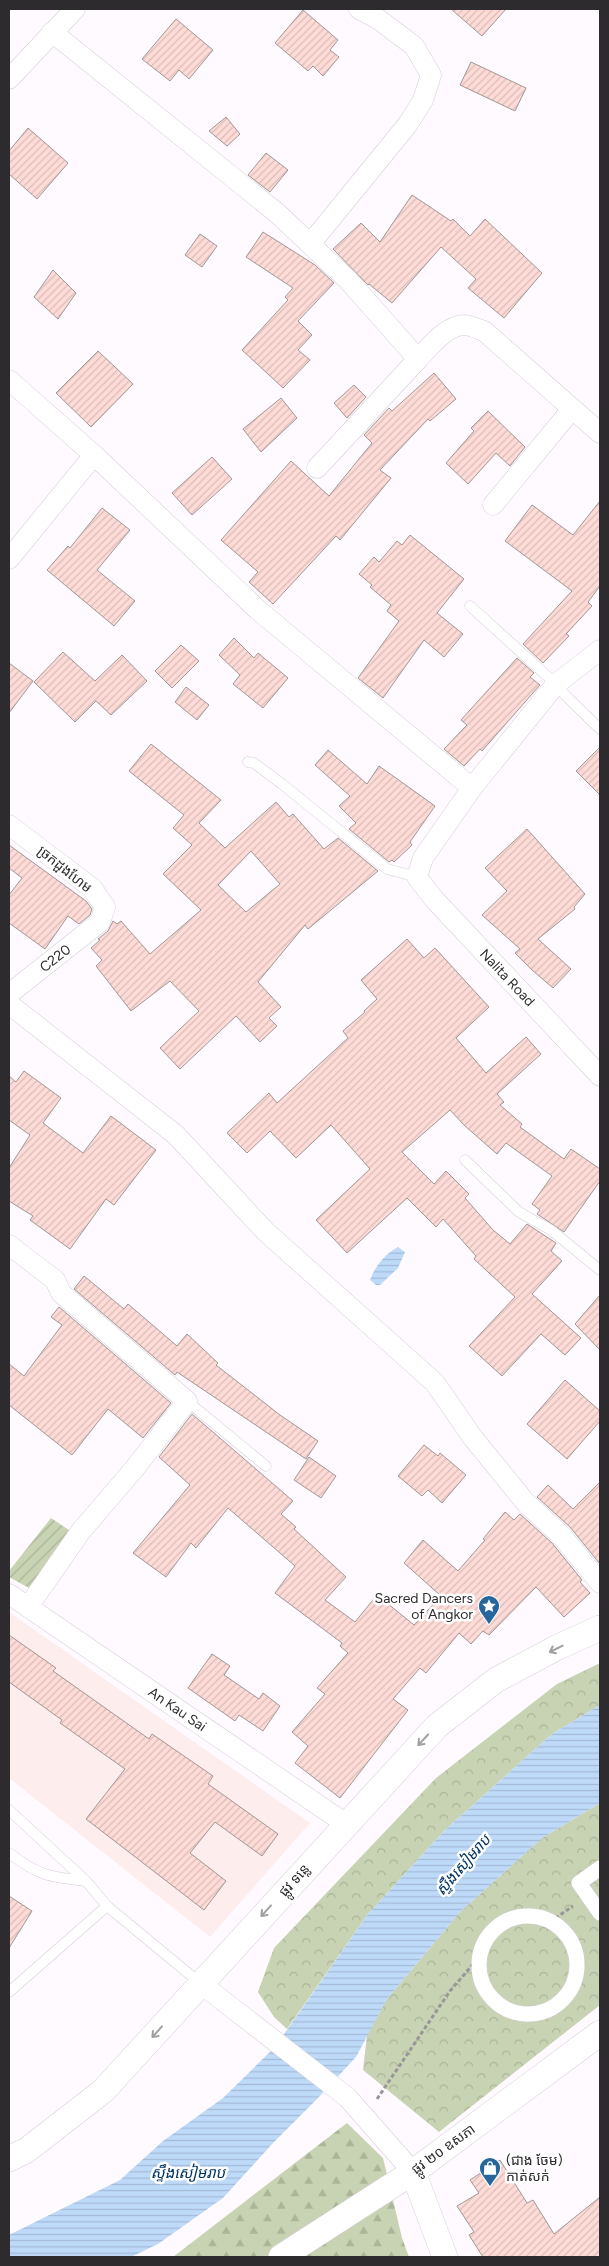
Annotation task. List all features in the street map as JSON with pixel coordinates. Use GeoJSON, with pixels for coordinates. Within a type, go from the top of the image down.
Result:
{"type":"FeatureCollection","features":[{"type":"Feature","properties":{"kind":"street"},"geometry":{"type":"LineString","coordinates":[[9,79],[75,9]]}},
{"type":"Feature","properties":{"kind":"street"},"geometry":{"type":"LineString","coordinates":[[311,243],[408,124],[423,100],[431,75],[414,46],[378,19],[359,9]]}},
{"type":"Feature","properties":{"kind":"street"},"geometry":{"type":"LineString","coordinates":[[52,32],[277,213],[311,243],[348,280],[418,359]]}},
{"type":"Feature","properties":{"kind":"street"},"geometry":{"type":"LineString","coordinates":[[317,468],[434,342],[454,328],[465,325],[484,331],[600,433]]}},
{"type":"Feature","properties":{"kind":"street"},"geometry":{"type":"LineString","coordinates":[[9,380],[94,455],[258,610],[472,788]]}},
{"type":"Feature","properties":{"kind":"street"},"geometry":{"type":"LineString","coordinates":[[493,505],[572,410]]}},
{"type":"Feature","properties":{"kind":"street"},"geometry":{"type":"LineString","coordinates":[[9,559],[94,455]]}},
{"type":"Feature","properties":{"kind":"street"},"geometry":{"type":"LineString","coordinates":[[417,877],[423,858],[472,788],[556,684],[600,650]]}},
{"type":"Feature","properties":{"kind":"street","name":"ច្រកដួងហែម"},"geometry":{"type":"LineString","coordinates":[[9,825],[92,888],[105,906],[100,922]]}},
{"type":"Feature","properties":{"kind":"street","name":"Nalita Road"},"geometry":{"type":"LineString","coordinates":[[417,877],[434,898],[600,1076]]}},
{"type":"Feature","properties":{"kind":"street","name":"C220"},"geometry":{"type":"LineString","coordinates":[[9,994],[100,922]]}},
{"type":"Feature","properties":{"kind":"street"},"geometry":{"type":"LineString","coordinates":[[9,1004],[176,1135],[265,1231],[435,1383],[473,1438],[526,1503],[561,1535],[600,1583]]}},
{"type":"Feature","properties":{"kind":"street"},"geometry":{"type":"LineString","coordinates":[[9,1245],[55,1280],[62,1292],[187,1401],[140,1462],[82,1531],[28,1607]]}},
{"type":"Feature","properties":{"kind":"street","name":"An Kau Sai"},"geometry":{"type":"LineString","coordinates":[[9,1594],[346,1824]]}},
{"type":"Feature","properties":{"kind":"street","name":"ផ្លូវ ទន្លេ"},"geometry":{"type":"LineString","coordinates":[[9,2159],[27,2150],[103,2092],[437,1726],[496,1680],[558,1647],[600,1628]]}},
{"type":"Feature","properties":{"kind":"street"},"geometry":{"type":"LineString","coordinates":[[600,1868],[579,1883],[600,1913]]}},
{"type":"Feature","properties":{"kind":"street"},"geometry":{"type":"LineString","coordinates":[[525,1916],[550,1922],[560,1928],[569,1938],[577,1962],[576,1975],[565,1998],[544,2012],[531,2014],[506,2009],[496,2002],[488,1992],[482,1981],[479,1968],[480,1956],[491,1933],[512,1919],[525,1916]]}},
{"type":"Feature","properties":{"kind":"street"},"geometry":{"type":"LineString","coordinates":[[200,1984],[246,2017],[348,2097],[413,2172],[445,2257]]}},
{"type":"Feature","properties":{"kind":"street","name":"ផ្លូវ ២០ ឧសភា"},"geometry":{"type":"LineString","coordinates":[[281,2257],[413,2172],[600,2033]]}},
{"type":"Feature","properties":{"kind":"lane"},"geometry":{"type":"LineString","coordinates":[[470,606],[556,684],[600,729]]}},
{"type":"Feature","properties":{"kind":"lane"},"geometry":{"type":"LineString","coordinates":[[248,762],[254,763],[282,784],[387,869],[417,877]]}},
{"type":"Feature","properties":{"kind":"lane"},"geometry":{"type":"LineString","coordinates":[[464,1160],[519,1212],[551,1230],[600,1270]]}},
{"type":"Feature","properties":{"kind":"lane"},"geometry":{"type":"LineString","coordinates":[[187,1401],[266,1466]]}},
{"type":"Feature","properties":{"kind":"lane"},"geometry":{"type":"LineString","coordinates":[[9,1810],[86,1881],[107,1906],[200,1984]]}},
{"type":"Feature","properties":{"kind":"lane"},"geometry":{"type":"LineString","coordinates":[[9,1853],[26,1866],[48,1877],[86,1881]]}},
{"type":"Feature","properties":{"kind":"lane"},"geometry":{"type":"LineString","coordinates":[[9,1992],[107,1906]]}},
{"type":"Feature","properties":{"kind":"path"},"geometry":{"type":"LineString","coordinates":[[550,1922],[588,1896]]}},
{"type":"Feature","properties":{"kind":"path"},"geometry":{"type":"LineString","coordinates":[[377,2099],[450,1991],[480,1956]]}},
{"type":"Feature","properties":{"kind":"shaded area"},"geometry":{"type":"Polygon","coordinates":[[[9,1612],[310,1823],[210,1937],[9,1778],[9,1612]]]}},
{"type":"Feature","properties":{"kind":"green space"},"geometry":{"type":"Polygon","coordinates":[[[51,1518],[69,1530],[29,1588],[9,1577],[9,1571],[51,1518]]]}},
{"type":"Feature","properties":{"kind":"green space"},"geometry":{"type":"Polygon","coordinates":[[[600,1663],[600,1705],[552,1734],[444,1831],[368,1914],[287,2029],[274,2017],[258,1992],[274,1948],[436,1778],[557,1684],[600,1663]]]}},
{"type":"Feature","properties":{"kind":"green space"},"geometry":{"type":"Polygon","coordinates":[[[600,1803],[600,2005],[439,2132],[363,2070],[367,2035],[387,1999],[460,1912],[542,1838],[600,1803]]]}},
{"type":"Feature","properties":{"kind":"green space"},"geometry":{"type":"Polygon","coordinates":[[[347,2123],[383,2158],[402,2238],[409,2257],[173,2257],[347,2123]]]}},
{"type":"Feature","properties":{"kind":"water"},"geometry":{"type":"Polygon","coordinates":[[[398,1247],[405,1252],[398,1268],[380,1285],[376,1285],[370,1280],[375,1270],[385,1257],[398,1247]]]}},
{"type":"Feature","properties":{"kind":"water","name":"ស្ទឹងសៀមរាប"},"geometry":{"type":"Polygon","coordinates":[[[600,1705],[600,1803],[542,1838],[460,1912],[387,1999],[356,2057],[223,2198],[158,2244],[131,2257],[9,2257],[9,2235],[120,2180],[163,2141],[223,2098],[275,2047],[368,1914],[444,1831],[552,1734],[600,1705]]]}},
{"type":"Feature","properties":{"kind":"building"},"geometry":{"type":"Polygon","coordinates":[[[451,9],[506,9],[482,36],[451,9]]]}},
{"type":"Feature","properties":{"kind":"building"},"geometry":{"type":"Polygon","coordinates":[[[303,10],[338,40],[330,50],[339,57],[323,76],[313,66],[308,71],[275,43],[303,10]]]}},
{"type":"Feature","properties":{"kind":"building"},"geometry":{"type":"Polygon","coordinates":[[[176,19],[213,50],[189,79],[179,70],[170,81],[142,59],[176,19]]]}},
{"type":"Feature","properties":{"kind":"building"},"geometry":{"type":"Polygon","coordinates":[[[471,62],[526,88],[515,111],[460,85],[471,62]]]}},
{"type":"Feature","properties":{"kind":"building"},"geometry":{"type":"Polygon","coordinates":[[[226,117],[240,134],[227,146],[209,131],[226,117]]]}},
{"type":"Feature","properties":{"kind":"building"},"geometry":{"type":"Polygon","coordinates":[[[28,128],[68,163],[37,199],[9,174],[9,151],[28,128]]]}},
{"type":"Feature","properties":{"kind":"building"},"geometry":{"type":"Polygon","coordinates":[[[266,153],[288,170],[270,192],[248,175],[266,153]]]}},
{"type":"Feature","properties":{"kind":"building"},"geometry":{"type":"Polygon","coordinates":[[[412,195],[451,221],[453,219],[470,236],[485,219],[542,273],[504,318],[468,288],[476,279],[441,247],[392,303],[368,285],[333,249],[361,223],[380,242],[412,195]]]}},
{"type":"Feature","properties":{"kind":"building"},"geometry":{"type":"Polygon","coordinates":[[[263,232],[315,265],[334,283],[298,321],[312,335],[298,350],[310,360],[283,388],[242,350],[288,300],[285,297],[293,288],[246,257],[263,232]]]}},
{"type":"Feature","properties":{"kind":"building"},"geometry":{"type":"Polygon","coordinates":[[[200,234],[217,246],[202,267],[185,255],[200,234]]]}},
{"type":"Feature","properties":{"kind":"building"},"geometry":{"type":"Polygon","coordinates":[[[53,270],[76,293],[58,319],[34,297],[53,270]]]}},
{"type":"Feature","properties":{"kind":"building"},"geometry":{"type":"Polygon","coordinates":[[[98,351],[133,384],[91,427],[56,393],[98,351]]]}},
{"type":"Feature","properties":{"kind":"building"},"geometry":{"type":"Polygon","coordinates":[[[434,373],[456,399],[430,421],[428,419],[380,470],[391,478],[340,540],[336,536],[273,604],[249,582],[258,572],[221,540],[291,461],[329,496],[372,443],[364,435],[389,408],[392,411],[434,373]]]}},
{"type":"Feature","properties":{"kind":"building"},"geometry":{"type":"Polygon","coordinates":[[[354,385],[366,397],[347,418],[334,403],[354,385]]]}},
{"type":"Feature","properties":{"kind":"building"},"geometry":{"type":"Polygon","coordinates":[[[281,398],[297,418],[261,452],[243,429],[281,398]]]}},
{"type":"Feature","properties":{"kind":"building"},"geometry":{"type":"Polygon","coordinates":[[[488,411],[525,447],[510,466],[496,453],[468,484],[446,463],[474,431],[471,428],[488,411]]]}},
{"type":"Feature","properties":{"kind":"building"},"geometry":{"type":"Polygon","coordinates":[[[212,457],[232,479],[192,515],[172,493],[212,457]]]}},
{"type":"Feature","properties":{"kind":"building"},"geometry":{"type":"Polygon","coordinates":[[[600,501],[600,586],[588,602],[592,606],[566,634],[569,636],[543,663],[523,644],[572,591],[505,541],[532,505],[573,535],[600,501]]]}},
{"type":"Feature","properties":{"kind":"building"},"geometry":{"type":"Polygon","coordinates":[[[102,508],[130,530],[97,570],[135,601],[114,626],[47,570],[68,546],[70,548],[102,508]]]}},
{"type":"Feature","properties":{"kind":"building"},"geometry":{"type":"Polygon","coordinates":[[[410,535],[464,579],[437,613],[463,634],[444,657],[424,640],[383,698],[358,678],[399,621],[387,611],[391,605],[370,587],[372,585],[359,574],[374,557],[379,562],[397,541],[402,545],[410,535]]]}},
{"type":"Feature","properties":{"kind":"building"},"geometry":{"type":"Polygon","coordinates":[[[234,638],[254,658],[258,653],[288,678],[263,708],[233,684],[240,675],[219,655],[234,638]]]}},
{"type":"Feature","properties":{"kind":"building"},"geometry":{"type":"Polygon","coordinates":[[[181,645],[199,661],[172,688],[155,671],[181,645]]]}},
{"type":"Feature","properties":{"kind":"building"},"geometry":{"type":"Polygon","coordinates":[[[63,652],[95,681],[122,655],[147,681],[111,715],[96,701],[75,722],[34,682],[63,652]]]}},
{"type":"Feature","properties":{"kind":"building"},"geometry":{"type":"Polygon","coordinates":[[[517,658],[534,673],[530,677],[540,685],[482,751],[480,749],[464,766],[444,749],[467,725],[461,720],[517,658]]]}},
{"type":"Feature","properties":{"kind":"building"},"geometry":{"type":"Polygon","coordinates":[[[9,663],[33,681],[9,713],[9,663]]]}},
{"type":"Feature","properties":{"kind":"building"},"geometry":{"type":"Polygon","coordinates":[[[186,687],[209,705],[197,720],[175,702],[186,687]]]}},
{"type":"Feature","properties":{"kind":"building"},"geometry":{"type":"Polygon","coordinates":[[[151,744],[221,800],[199,823],[225,848],[276,802],[289,817],[293,814],[324,849],[338,838],[378,871],[308,929],[305,925],[258,982],[281,1007],[269,1018],[277,1026],[260,1042],[236,1016],[180,1069],[160,1048],[199,1011],[170,981],[131,1011],[96,966],[102,960],[91,948],[108,931],[113,921],[117,924],[121,921],[150,954],[201,910],[163,874],[192,845],[173,828],[184,815],[129,771],[151,744]],[[251,851],[218,885],[246,912],[280,884],[251,851]]]}},
{"type":"Feature","properties":{"kind":"building"},"geometry":{"type":"Polygon","coordinates":[[[600,747],[600,795],[576,771],[600,747]]]}},
{"type":"Feature","properties":{"kind":"building"},"geometry":{"type":"Polygon","coordinates":[[[328,750],[367,784],[379,766],[435,806],[410,842],[412,845],[394,862],[392,860],[389,862],[349,829],[356,823],[339,806],[350,796],[315,765],[328,750]]]}},
{"type":"Feature","properties":{"kind":"building"},"geometry":{"type":"Polygon","coordinates":[[[527,829],[585,894],[574,907],[575,909],[538,939],[571,969],[553,988],[515,953],[520,949],[482,915],[507,891],[485,868],[527,829]]]}},
{"type":"Feature","properties":{"kind":"building"},"geometry":{"type":"Polygon","coordinates":[[[9,845],[86,901],[92,909],[90,915],[79,924],[68,916],[45,949],[9,923],[9,895],[22,878],[9,868],[9,845]]]}},
{"type":"Feature","properties":{"kind":"building"},"geometry":{"type":"Polygon","coordinates":[[[407,939],[424,958],[435,948],[489,1007],[456,1038],[486,1073],[526,1037],[541,1054],[497,1094],[504,1102],[500,1105],[522,1124],[520,1127],[564,1159],[571,1149],[600,1169],[600,1181],[564,1232],[537,1214],[540,1210],[532,1204],[552,1176],[506,1143],[497,1154],[450,1110],[402,1152],[434,1184],[446,1171],[469,1194],[465,1198],[493,1230],[510,1244],[527,1224],[556,1243],[551,1251],[562,1261],[532,1294],[581,1338],[565,1355],[541,1334],[502,1376],[469,1346],[515,1297],[474,1259],[476,1256],[443,1219],[436,1227],[407,1198],[347,1253],[316,1220],[370,1169],[331,1125],[296,1158],[270,1131],[247,1153],[227,1133],[269,1093],[277,1103],[348,1038],[343,1031],[377,999],[361,980],[407,939]]]}},
{"type":"Feature","properties":{"kind":"building"},"geometry":{"type":"Polygon","coordinates":[[[24,1071],[61,1098],[43,1123],[83,1153],[111,1116],[156,1150],[114,1205],[106,1199],[70,1249],[30,1220],[33,1216],[9,1201],[9,1168],[30,1135],[9,1120],[9,1076],[16,1082],[24,1071]]]}},
{"type":"Feature","properties":{"kind":"building"},"geometry":{"type":"Polygon","coordinates":[[[84,1276],[124,1309],[128,1304],[177,1346],[187,1334],[218,1363],[216,1365],[280,1415],[318,1441],[306,1459],[177,1372],[175,1375],[74,1289],[84,1276]]]}},
{"type":"Feature","properties":{"kind":"building"},"geometry":{"type":"Polygon","coordinates":[[[600,1295],[600,1350],[575,1324],[600,1295]]]}},
{"type":"Feature","properties":{"kind":"building"},"geometry":{"type":"Polygon","coordinates":[[[59,1307],[171,1403],[143,1438],[108,1409],[72,1455],[9,1405],[9,1364],[24,1376],[62,1325],[51,1317],[59,1307]]]}},
{"type":"Feature","properties":{"kind":"building"},"geometry":{"type":"Polygon","coordinates":[[[565,1380],[600,1411],[600,1421],[567,1459],[527,1424],[565,1380]]]}},
{"type":"Feature","properties":{"kind":"building"},"geometry":{"type":"Polygon","coordinates":[[[192,1414],[293,1501],[281,1514],[296,1527],[294,1529],[346,1577],[325,1600],[355,1622],[377,1595],[414,1625],[441,1596],[404,1563],[423,1540],[458,1571],[485,1540],[483,1539],[505,1512],[514,1520],[520,1514],[552,1543],[590,1593],[564,1617],[536,1587],[489,1635],[483,1631],[471,1644],[459,1633],[426,1673],[420,1668],[393,1699],[408,1710],[340,1798],[295,1763],[308,1746],[292,1732],[325,1694],[317,1688],[348,1653],[340,1646],[342,1643],[275,1593],[295,1566],[228,1508],[196,1548],[191,1543],[166,1577],[133,1553],[190,1485],[159,1457],[192,1414]]]}},
{"type":"Feature","properties":{"kind":"building"},"geometry":{"type":"Polygon","coordinates":[[[424,1445],[438,1456],[440,1453],[466,1475],[442,1503],[428,1490],[422,1496],[398,1476],[424,1445]]]}},
{"type":"Feature","properties":{"kind":"building"},"geometry":{"type":"Polygon","coordinates":[[[309,1457],[336,1476],[321,1498],[294,1480],[309,1457]]]}},
{"type":"Feature","properties":{"kind":"building"},"geometry":{"type":"Polygon","coordinates":[[[600,1482],[600,1564],[570,1527],[537,1497],[548,1485],[573,1509],[600,1482]]]}},
{"type":"Feature","properties":{"kind":"building"},"geometry":{"type":"Polygon","coordinates":[[[9,1635],[56,1668],[53,1671],[149,1739],[152,1734],[213,1776],[208,1784],[278,1834],[262,1856],[215,1822],[190,1853],[226,1881],[204,1910],[86,1819],[125,1769],[60,1723],[62,1720],[9,1682],[9,1635]]]}},
{"type":"Feature","properties":{"kind":"building"},"geometry":{"type":"Polygon","coordinates":[[[212,1654],[230,1666],[224,1675],[259,1699],[263,1693],[280,1706],[263,1731],[239,1715],[235,1721],[188,1688],[212,1654]]]}},
{"type":"Feature","properties":{"kind":"building"},"geometry":{"type":"Polygon","coordinates":[[[9,1896],[32,1911],[9,1948],[9,1896]]]}},
{"type":"Feature","properties":{"kind":"building"},"geometry":{"type":"Polygon","coordinates":[[[500,2160],[527,2203],[533,2200],[554,2234],[600,2197],[600,2257],[483,2257],[469,2235],[474,2232],[457,2206],[479,2193],[470,2180],[500,2160]]]}},
{"type":"Feature","properties":{"kind":"place","name":"Sacred Dancers of Angkor"},"geometry":{"type":"Point","coordinates":[489,1625]}},
{"type":"Feature","properties":{"kind":"place","name":"(ជាង ចែម) កាត់សក់"},"geometry":{"type":"Point","coordinates":[490,2187]}}]}
